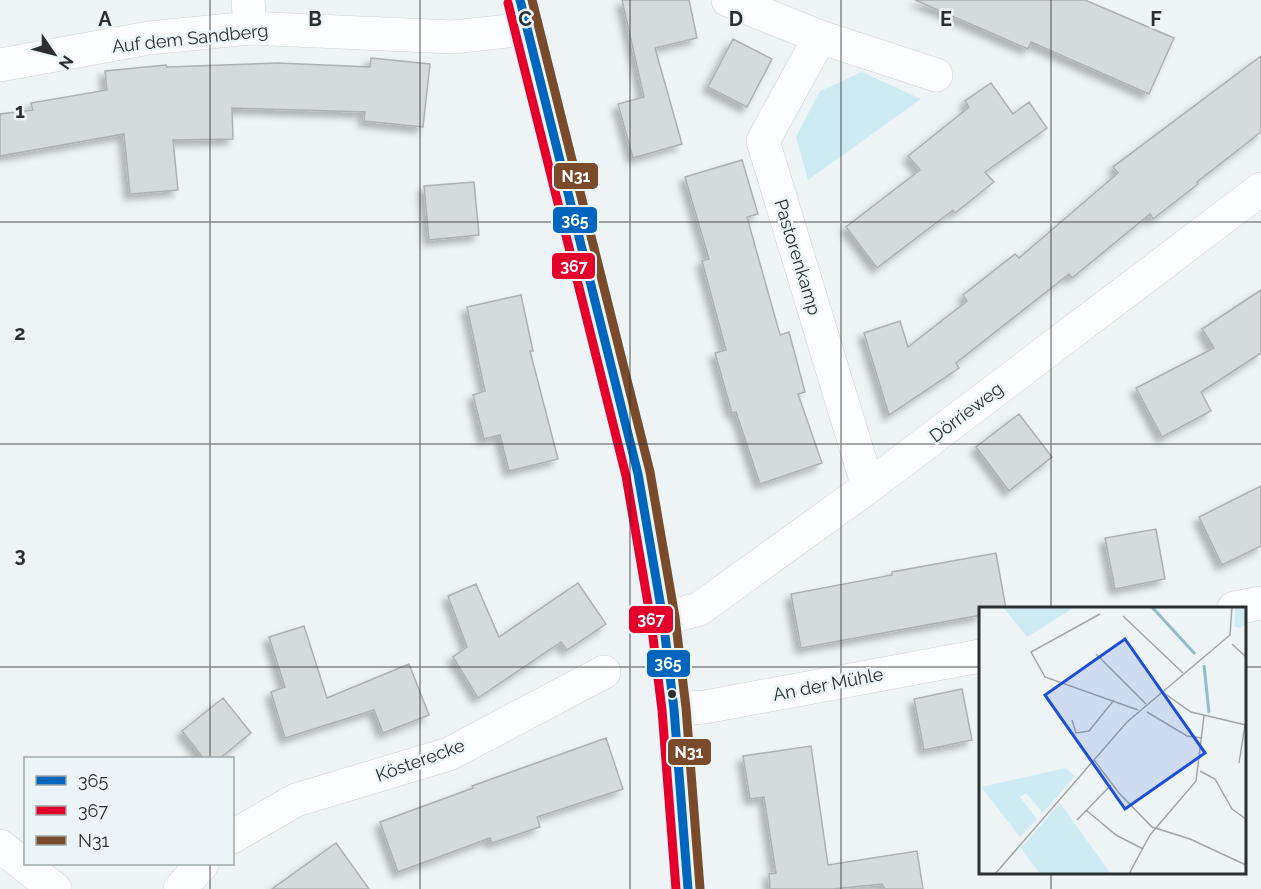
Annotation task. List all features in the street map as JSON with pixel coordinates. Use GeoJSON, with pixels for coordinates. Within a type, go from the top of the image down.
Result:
{"type":"FeatureCollection","features":[{"type":"Feature","properties":{"kind":"street"},"geometry":{"type":"LineString","coordinates":[[729,0],[820,37],[936,75]]}},
{"type":"Feature","properties":{"kind":"street","name":"Auf dem Sandberg"},"geometry":{"type":"LineString","coordinates":[[0,65],[149,38],[249,14],[453,37],[523,14]]}},
{"type":"Feature","properties":{"kind":"street"},"geometry":{"type":"LineString","coordinates":[[523,14],[638,474],[663,619],[674,709],[688,889]]}},
{"type":"Feature","properties":{"kind":"street","name":"Pastorenkamp"},"geometry":{"type":"LineString","coordinates":[[820,37],[764,141],[868,487]]}},
{"type":"Feature","properties":{"kind":"street","name":"Dörrieweg"},"geometry":{"type":"LineString","coordinates":[[663,619],[699,609],[868,487],[1261,189]]}},
{"type":"Feature","properties":{"kind":"street"},"geometry":{"type":"LineString","coordinates":[[1243,607],[1261,603]]}},
{"type":"Feature","properties":{"kind":"street","name":"An der Mühle"},"geometry":{"type":"LineString","coordinates":[[674,709],[705,707],[979,656]]}},
{"type":"Feature","properties":{"kind":"street","name":"Kösterecke"},"geometry":{"type":"LineString","coordinates":[[234,836],[297,800],[449,754],[604,672]]}},
{"type":"Feature","properties":{"kind":"street"},"geometry":{"type":"LineString","coordinates":[[0,846],[24,865]]}},
{"type":"Feature","properties":{"kind":"street"},"geometry":{"type":"LineString","coordinates":[[24,865],[55,889]]}},
{"type":"Feature","properties":{"kind":"street"},"geometry":{"type":"LineString","coordinates":[[180,889],[201,865]]}},
{"type":"Feature","properties":{"kind":"shaded area"},"geometry":{"type":"Polygon","coordinates":[[[862,72],[921,99],[808,180],[796,137],[820,91],[862,72]]]}},
{"type":"Feature","properties":{"kind":"building"},"geometry":{"type":"Polygon","coordinates":[[[622,0],[689,0],[697,38],[655,48],[682,144],[633,158],[618,104],[644,97],[622,0]]]}},
{"type":"Feature","properties":{"kind":"building"},"geometry":{"type":"Polygon","coordinates":[[[915,0],[1085,0],[1174,38],[1149,94],[1031,42],[1028,49],[915,0]]]}},
{"type":"Feature","properties":{"kind":"building"},"geometry":{"type":"Polygon","coordinates":[[[733,39],[772,59],[747,107],[708,87],[733,39]]]}},
{"type":"Feature","properties":{"kind":"building"},"geometry":{"type":"Polygon","coordinates":[[[1261,56],[1261,132],[1153,219],[1150,214],[1072,278],[1069,274],[956,363],[959,368],[889,415],[864,333],[900,321],[908,347],[967,301],[963,295],[1015,254],[1019,258],[1118,173],[1113,167],[1261,56]]]}},
{"type":"Feature","properties":{"kind":"building"},"geometry":{"type":"Polygon","coordinates":[[[371,58],[430,64],[423,127],[364,121],[365,112],[232,108],[233,139],[173,140],[178,190],[130,194],[124,134],[0,156],[0,114],[33,110],[31,103],[107,90],[105,71],[166,65],[167,67],[278,63],[370,67],[371,58]]]}},
{"type":"Feature","properties":{"kind":"building"},"geometry":{"type":"Polygon","coordinates":[[[991,83],[1013,114],[1029,102],[1047,128],[985,172],[994,182],[955,213],[953,210],[877,268],[846,227],[920,170],[908,156],[969,107],[965,101],[991,83]]]}},
{"type":"Feature","properties":{"kind":"building"},"geometry":{"type":"Polygon","coordinates":[[[742,160],[758,214],[747,217],[780,335],[789,332],[805,392],[798,394],[822,463],[760,484],[736,412],[732,413],[715,353],[726,350],[702,261],[709,259],[685,177],[742,160]]]}},
{"type":"Feature","properties":{"kind":"building"},"geometry":{"type":"Polygon","coordinates":[[[474,182],[479,235],[429,240],[424,186],[474,182]]]}},
{"type":"Feature","properties":{"kind":"building"},"geometry":{"type":"Polygon","coordinates":[[[1261,290],[1261,353],[1201,392],[1211,411],[1162,437],[1136,388],[1214,348],[1202,329],[1261,290]]]}},
{"type":"Feature","properties":{"kind":"building"},"geometry":{"type":"Polygon","coordinates":[[[521,295],[533,351],[530,351],[558,459],[509,471],[500,435],[484,439],[473,395],[485,391],[467,307],[521,295]]]}},
{"type":"Feature","properties":{"kind":"building"},"geometry":{"type":"Polygon","coordinates":[[[1019,414],[1052,457],[1009,491],[976,447],[1019,414]]]}},
{"type":"Feature","properties":{"kind":"building"},"geometry":{"type":"Polygon","coordinates":[[[1261,486],[1261,546],[1222,565],[1199,517],[1261,486]]]}},
{"type":"Feature","properties":{"kind":"building"},"geometry":{"type":"Polygon","coordinates":[[[1156,529],[1165,579],[1115,589],[1105,538],[1156,529]]]}},
{"type":"Feature","properties":{"kind":"building"},"geometry":{"type":"Polygon","coordinates":[[[996,553],[1006,607],[979,607],[979,615],[801,648],[791,594],[892,575],[892,572],[996,553]]]}},
{"type":"Feature","properties":{"kind":"building"},"geometry":{"type":"Polygon","coordinates":[[[578,583],[606,624],[567,650],[561,642],[478,698],[453,657],[467,647],[448,596],[476,584],[499,637],[578,583]]]}},
{"type":"Feature","properties":{"kind":"building"},"geometry":{"type":"Polygon","coordinates":[[[304,626],[327,698],[409,664],[429,715],[383,733],[374,710],[285,738],[271,692],[285,687],[269,637],[304,626]]]}},
{"type":"Feature","properties":{"kind":"building"},"geometry":{"type":"Polygon","coordinates":[[[962,689],[972,740],[924,750],[914,699],[962,689]]]}},
{"type":"Feature","properties":{"kind":"building"},"geometry":{"type":"Polygon","coordinates":[[[223,698],[251,733],[221,757],[202,757],[182,731],[223,698]]]}},
{"type":"Feature","properties":{"kind":"building"},"geometry":{"type":"Polygon","coordinates":[[[606,738],[623,789],[537,817],[540,827],[492,843],[490,838],[398,872],[380,822],[606,738]]]}},
{"type":"Feature","properties":{"kind":"building"},"geometry":{"type":"Polygon","coordinates":[[[811,746],[828,865],[917,851],[923,889],[885,889],[882,884],[833,889],[770,889],[769,874],[776,873],[764,797],[750,799],[743,756],[811,746]]]}},
{"type":"Feature","properties":{"kind":"building"},"geometry":{"type":"Polygon","coordinates":[[[336,843],[369,889],[272,889],[336,843]]]}},
{"type":"Feature","properties":{"kind":"transit line","name":"365"},"geometry":{"type":"LineString","coordinates":[[520,0],[638,474],[663,619],[674,709],[688,889]]}},
{"type":"Feature","properties":{"kind":"transit line","name":"N31"},"geometry":{"type":"LineString","coordinates":[[532,0],[650,472],[675,617],[686,708],[700,888]]}},
{"type":"Feature","properties":{"kind":"transit line","name":"367"},"geometry":{"type":"LineString","coordinates":[[508,3],[626,476],[651,621],[662,710],[676,889]]}}]}
